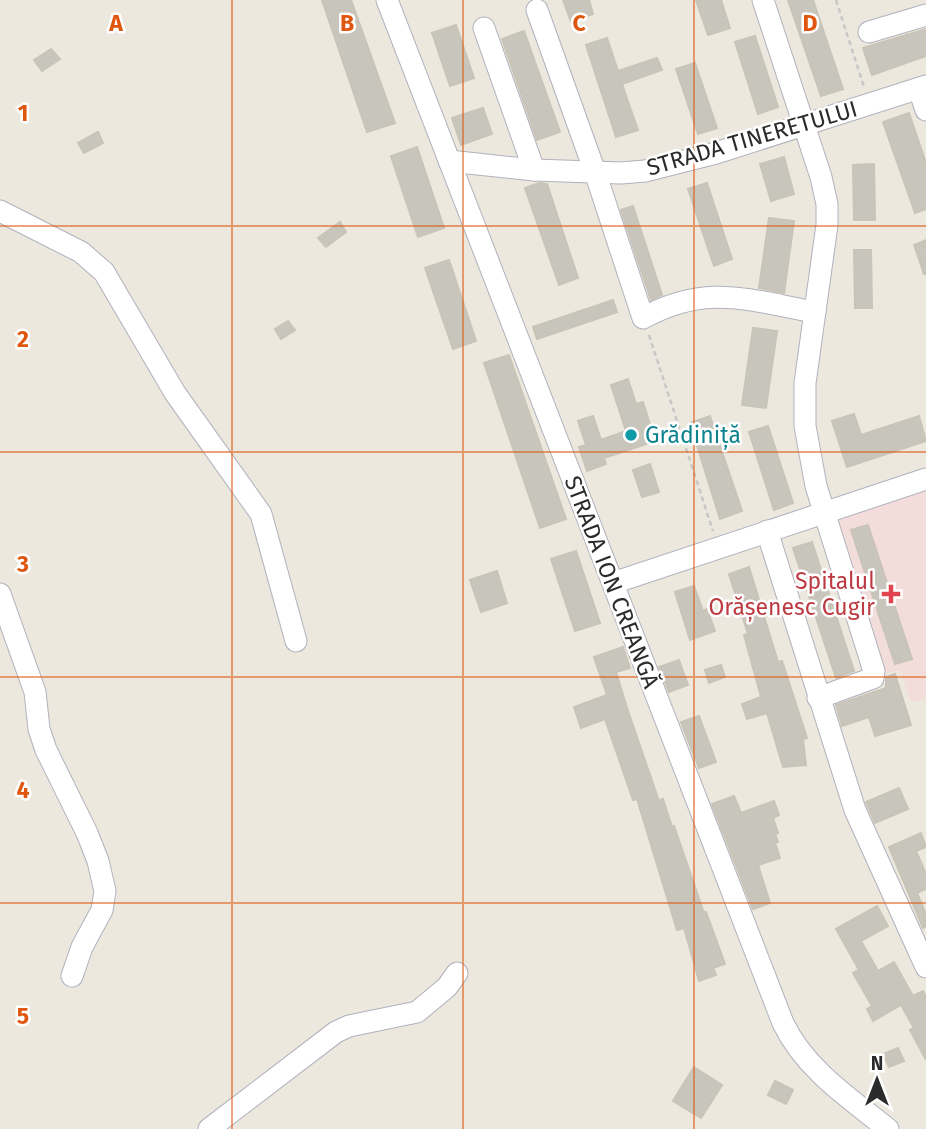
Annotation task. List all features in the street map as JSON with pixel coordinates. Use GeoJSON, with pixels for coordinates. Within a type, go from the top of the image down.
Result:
{"type":"FeatureCollection","features":[{"type":"Feature","properties":{"kind":"street","name":"STRADA ION CREANGĂ"},"geometry":{"type":"LineString","coordinates":[[387,0],[790,1037],[815,1070],[888,1129]]}},
{"type":"Feature","properties":{"kind":"street"},"geometry":{"type":"LineString","coordinates":[[763,0],[821,177],[827,204],[827,225],[805,383],[804,426],[811,467],[874,671],[873,678],[818,698]]}},
{"type":"Feature","properties":{"kind":"street"},"geometry":{"type":"LineString","coordinates":[[537,10],[595,172],[643,318],[681,300],[717,296],[815,312]]}},
{"type":"Feature","properties":{"kind":"street"},"geometry":{"type":"LineString","coordinates":[[869,32],[926,15]]}},
{"type":"Feature","properties":{"kind":"street"},"geometry":{"type":"LineString","coordinates":[[484,28],[534,170]]}},
{"type":"Feature","properties":{"kind":"street","name":"STRADA TINERETULUI"},"geometry":{"type":"LineString","coordinates":[[449,161],[534,170],[621,173],[664,167],[923,87]]}},
{"type":"Feature","properties":{"kind":"street"},"geometry":{"type":"LineString","coordinates":[[923,87],[926,110]]}},
{"type":"Feature","properties":{"kind":"street"},"geometry":{"type":"LineString","coordinates":[[0,211],[81,252],[104,272],[175,393],[261,513],[296,641]]}},
{"type":"Feature","properties":{"kind":"street"},"geometry":{"type":"LineString","coordinates":[[613,583],[926,480]]}},
{"type":"Feature","properties":{"kind":"street"},"geometry":{"type":"LineString","coordinates":[[767,531],[855,810],[926,967]]}},
{"type":"Feature","properties":{"kind":"street"},"geometry":{"type":"LineString","coordinates":[[0,594],[35,692],[39,729],[46,750],[87,833],[105,891],[102,910],[82,947],[72,976]]}},
{"type":"Feature","properties":{"kind":"street"},"geometry":{"type":"LineString","coordinates":[[209,1129],[336,1032],[375,1019],[417,1012],[447,988],[457,973]]}},
{"type":"Feature","properties":{"kind":"path"},"geometry":{"type":"LineString","coordinates":[[836,0],[867,96]]}},
{"type":"Feature","properties":{"kind":"path"},"geometry":{"type":"LineString","coordinates":[[643,318],[719,547]]}},
{"type":"Feature","properties":{"kind":"shaded area","name":"Spitalul Orășenesc Cugir"},"geometry":{"type":"Polygon","coordinates":[[[926,486],[926,698],[912,703],[899,670],[881,675],[833,517],[926,486]]]}},
{"type":"Feature","properties":{"kind":"building"},"geometry":{"type":"Polygon","coordinates":[[[322,0],[351,0],[395,123],[367,132],[322,0]]]}},
{"type":"Feature","properties":{"kind":"building"},"geometry":{"type":"Polygon","coordinates":[[[563,0],[589,0],[593,14],[571,22],[563,0]]]}},
{"type":"Feature","properties":{"kind":"building"},"geometry":{"type":"Polygon","coordinates":[[[696,0],[721,0],[730,28],[708,35],[696,0]]]}},
{"type":"Feature","properties":{"kind":"building"},"geometry":{"type":"Polygon","coordinates":[[[788,0],[813,0],[843,89],[821,96],[788,0]]]}},
{"type":"Feature","properties":{"kind":"building"},"geometry":{"type":"Polygon","coordinates":[[[456,25],[474,78],[450,86],[432,33],[456,25]]]}},
{"type":"Feature","properties":{"kind":"building"},"geometry":{"type":"Polygon","coordinates":[[[926,29],[926,56],[872,75],[863,48],[926,29]]]}},
{"type":"Feature","properties":{"kind":"building"},"geometry":{"type":"Polygon","coordinates":[[[524,31],[560,132],[537,140],[502,39],[524,31]]]}},
{"type":"Feature","properties":{"kind":"building"},"geometry":{"type":"Polygon","coordinates":[[[755,36],[778,107],[758,114],[735,42],[755,36]]]}},
{"type":"Feature","properties":{"kind":"building"},"geometry":{"type":"Polygon","coordinates":[[[607,38],[618,71],[657,58],[662,70],[622,84],[638,130],[616,137],[586,45],[607,38]]]}},
{"type":"Feature","properties":{"kind":"building"},"geometry":{"type":"Polygon","coordinates":[[[51,49],[60,59],[42,71],[34,60],[51,49]]]}},
{"type":"Feature","properties":{"kind":"building"},"geometry":{"type":"Polygon","coordinates":[[[695,63],[717,128],[698,134],[676,69],[695,63]]]}},
{"type":"Feature","properties":{"kind":"building"},"geometry":{"type":"Polygon","coordinates":[[[483,108],[492,134],[461,145],[452,118],[483,108]]]}},
{"type":"Feature","properties":{"kind":"building"},"geometry":{"type":"Polygon","coordinates":[[[909,113],[926,163],[926,209],[915,213],[883,122],[909,113]]]}},
{"type":"Feature","properties":{"kind":"building"},"geometry":{"type":"Polygon","coordinates":[[[98,132],[103,143],[84,153],[78,143],[98,132]]]}},
{"type":"Feature","properties":{"kind":"building"},"geometry":{"type":"Polygon","coordinates":[[[417,147],[444,228],[418,237],[391,156],[417,147]]]}},
{"type":"Feature","properties":{"kind":"building"},"geometry":{"type":"Polygon","coordinates":[[[784,157],[794,194],[771,201],[760,164],[784,157]]]}},
{"type":"Feature","properties":{"kind":"building"},"geometry":{"type":"Polygon","coordinates":[[[874,164],[875,220],[854,220],[853,165],[874,164]]]}},
{"type":"Feature","properties":{"kind":"building"},"geometry":{"type":"Polygon","coordinates":[[[539,183],[547,184],[578,278],[559,285],[525,188],[539,183]]]}},
{"type":"Feature","properties":{"kind":"building"},"geometry":{"type":"Polygon","coordinates":[[[707,183],[732,259],[714,266],[688,189],[707,183]]]}},
{"type":"Feature","properties":{"kind":"building"},"geometry":{"type":"Polygon","coordinates":[[[633,206],[662,295],[651,300],[621,210],[633,206]]]}},
{"type":"Feature","properties":{"kind":"building"},"geometry":{"type":"Polygon","coordinates":[[[769,218],[794,221],[784,293],[759,288],[769,218]]]}},
{"type":"Feature","properties":{"kind":"building"},"geometry":{"type":"Polygon","coordinates":[[[340,222],[346,232],[326,247],[318,238],[340,222]]]}},
{"type":"Feature","properties":{"kind":"building"},"geometry":{"type":"Polygon","coordinates":[[[926,240],[926,274],[924,274],[914,245],[926,240]]]}},
{"type":"Feature","properties":{"kind":"building"},"geometry":{"type":"Polygon","coordinates":[[[854,250],[871,250],[872,308],[855,308],[854,250]]]}},
{"type":"Feature","properties":{"kind":"building"},"geometry":{"type":"Polygon","coordinates":[[[449,260],[476,341],[453,349],[425,268],[449,260]]]}},
{"type":"Feature","properties":{"kind":"building"},"geometry":{"type":"Polygon","coordinates":[[[613,300],[617,312],[537,339],[533,327],[613,300]]]}},
{"type":"Feature","properties":{"kind":"building"},"geometry":{"type":"Polygon","coordinates":[[[288,321],[295,330],[281,339],[275,329],[288,321]]]}},
{"type":"Feature","properties":{"kind":"building"},"geometry":{"type":"Polygon","coordinates":[[[753,328],[777,331],[766,408],[742,405],[753,328]]]}},
{"type":"Feature","properties":{"kind":"building"},"geometry":{"type":"Polygon","coordinates":[[[509,355],[566,519],[540,528],[484,363],[509,355]]]}},
{"type":"Feature","properties":{"kind":"building","name":"Grădiniță"},"geometry":{"type":"Polygon","coordinates":[[[628,379],[636,404],[643,402],[651,428],[645,431],[649,443],[604,458],[606,464],[587,471],[579,447],[586,445],[578,421],[593,416],[601,440],[626,431],[611,385],[628,379]]]}},
{"type":"Feature","properties":{"kind":"building"},"geometry":{"type":"Polygon","coordinates":[[[854,414],[861,435],[919,416],[926,441],[847,467],[832,421],[854,414]]]}},
{"type":"Feature","properties":{"kind":"building"},"geometry":{"type":"Polygon","coordinates":[[[710,416],[742,511],[720,519],[690,423],[710,416]]]}},
{"type":"Feature","properties":{"kind":"building"},"geometry":{"type":"Polygon","coordinates":[[[768,426],[793,503],[774,510],[749,432],[768,426]]]}},
{"type":"Feature","properties":{"kind":"building"},"geometry":{"type":"Polygon","coordinates":[[[650,464],[659,492],[642,497],[633,470],[650,464]]]}},
{"type":"Feature","properties":{"kind":"building"},"geometry":{"type":"Polygon","coordinates":[[[868,525],[912,659],[895,664],[851,530],[868,525]]]}},
{"type":"Feature","properties":{"kind":"building"},"geometry":{"type":"Polygon","coordinates":[[[812,542],[854,671],[836,678],[793,548],[812,542]]]}},
{"type":"Feature","properties":{"kind":"building"},"geometry":{"type":"Polygon","coordinates":[[[576,551],[600,623],[575,631],[551,559],[576,551]]]}},
{"type":"Feature","properties":{"kind":"building"},"geometry":{"type":"Polygon","coordinates":[[[749,567],[778,662],[782,661],[807,738],[803,739],[806,765],[783,767],[767,713],[747,719],[742,704],[761,697],[744,635],[748,634],[729,574],[749,567]]]}},
{"type":"Feature","properties":{"kind":"building"},"geometry":{"type":"Polygon","coordinates":[[[497,571],[507,603],[481,612],[470,580],[497,571]]]}},
{"type":"Feature","properties":{"kind":"building"},"geometry":{"type":"Polygon","coordinates":[[[694,586],[703,611],[707,609],[715,631],[690,640],[675,592],[694,586]]]}},
{"type":"Feature","properties":{"kind":"building"},"geometry":{"type":"Polygon","coordinates":[[[623,647],[630,668],[616,672],[628,711],[659,801],[663,799],[672,827],[674,826],[725,964],[713,968],[716,975],[699,981],[684,928],[677,930],[637,799],[633,800],[605,719],[581,728],[574,707],[607,695],[594,657],[623,647]]]}},
{"type":"Feature","properties":{"kind":"building"},"geometry":{"type":"Polygon","coordinates":[[[679,660],[688,685],[669,692],[659,667],[679,660]]]}},
{"type":"Feature","properties":{"kind":"building"},"geometry":{"type":"Polygon","coordinates":[[[721,665],[725,677],[709,683],[705,670],[721,665]]]}},
{"type":"Feature","properties":{"kind":"building"},"geometry":{"type":"Polygon","coordinates":[[[895,674],[911,725],[875,736],[869,717],[842,726],[836,705],[886,688],[886,677],[895,674]]]}},
{"type":"Feature","properties":{"kind":"building"},"geometry":{"type":"Polygon","coordinates":[[[699,716],[716,762],[699,768],[681,722],[699,716]]]}},
{"type":"Feature","properties":{"kind":"building"},"geometry":{"type":"Polygon","coordinates":[[[899,788],[908,809],[875,823],[866,802],[899,788]]]}},
{"type":"Feature","properties":{"kind":"building"},"geometry":{"type":"Polygon","coordinates":[[[734,796],[741,813],[774,801],[779,815],[773,818],[778,833],[775,834],[778,842],[775,843],[780,858],[758,865],[770,903],[753,909],[712,804],[734,796]]]}},
{"type":"Feature","properties":{"kind":"building"},"geometry":{"type":"Polygon","coordinates":[[[921,833],[926,847],[916,851],[926,874],[926,889],[917,893],[926,914],[926,926],[923,928],[889,847],[921,833]]]}},
{"type":"Feature","properties":{"kind":"building"},"geometry":{"type":"Polygon","coordinates":[[[877,906],[888,926],[861,941],[878,971],[894,962],[913,996],[923,991],[926,997],[926,1060],[910,1030],[914,1028],[901,1005],[873,1021],[867,1009],[872,1006],[853,973],[859,970],[836,929],[877,906]]]}},
{"type":"Feature","properties":{"kind":"building"},"geometry":{"type":"Polygon","coordinates":[[[898,1048],[904,1061],[889,1067],[883,1054],[898,1048]]]}},
{"type":"Feature","properties":{"kind":"building"},"geometry":{"type":"Polygon","coordinates":[[[694,1067],[722,1085],[701,1118],[673,1101],[694,1067]]]}},
{"type":"Feature","properties":{"kind":"building"},"geometry":{"type":"Polygon","coordinates":[[[775,1081],[793,1090],[786,1104],[768,1095],[775,1081]]]}},
{"type":"Feature","properties":{"kind":"place","name":"Grădiniță"},"geometry":{"type":"Point","coordinates":[631,435]}},
{"type":"Feature","properties":{"kind":"place","name":"Spitalul Orășenesc Cugir"},"geometry":{"type":"Point","coordinates":[891,594]}}]}
